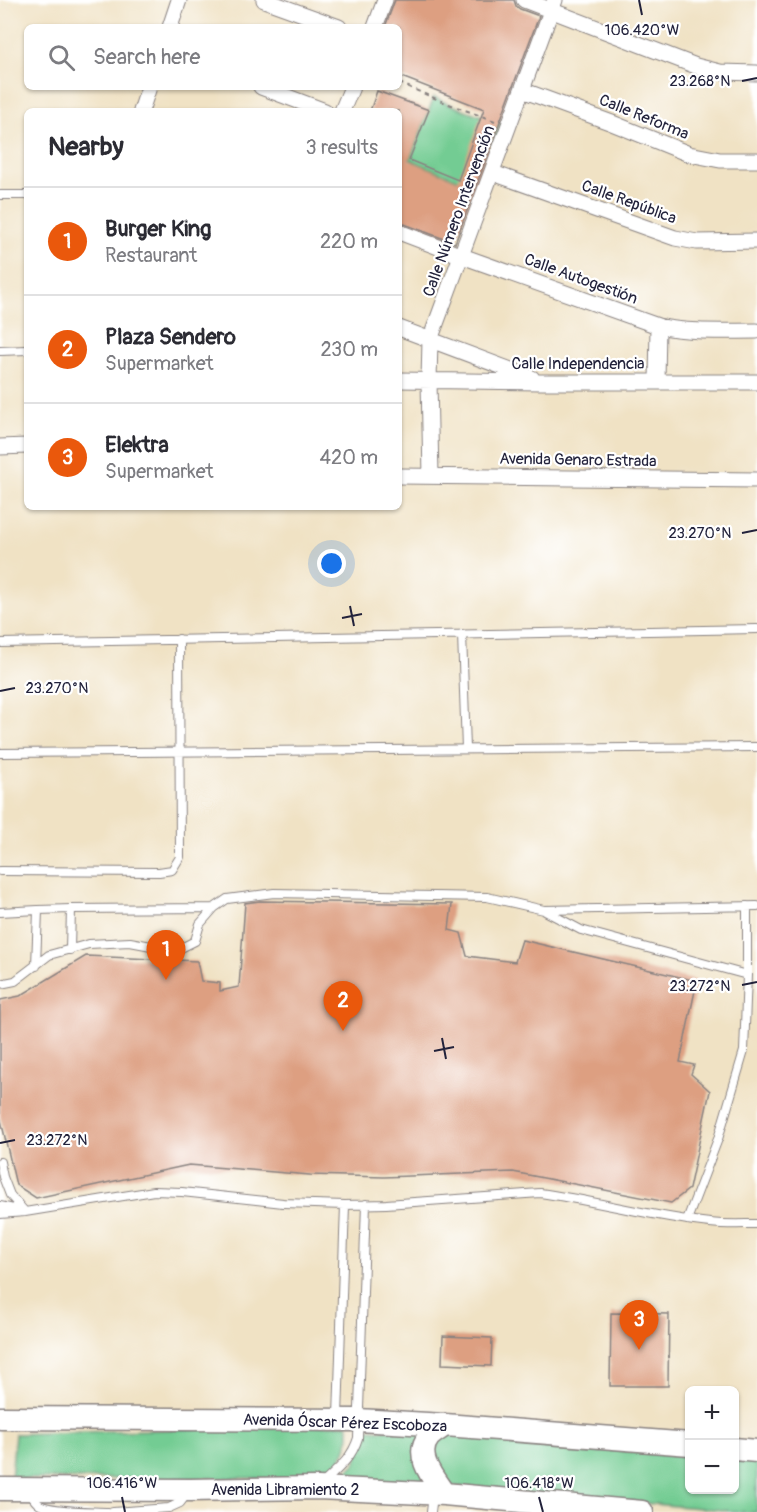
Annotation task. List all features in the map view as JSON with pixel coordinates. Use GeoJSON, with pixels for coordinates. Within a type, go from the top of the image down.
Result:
{"type":"FeatureCollection","features":[{"type":"Feature","properties":{"kind":"main road","name":"Avenida Óscar Pérez Escoboza"},"geometry":{"type":"LineString","coordinates":[[1,1419],[348,1420],[685,1444]]}},
{"type":"Feature","properties":{"kind":"main road"},"geometry":{"type":"LineString","coordinates":[[436,1500],[423,1455],[429,1437],[445,1425]]}},
{"type":"Feature","properties":{"kind":"main road"},"geometry":{"type":"LineString","coordinates":[[739,1449],[757,1450]]}},
{"type":"Feature","properties":{"kind":"main road","name":"Avenida Libramiento 2"},"geometry":{"type":"LineString","coordinates":[[1,1488],[190,1490],[318,1488],[436,1500],[642,1512]]}},
{"type":"Feature","properties":{"kind":"street"},"geometry":{"type":"LineString","coordinates":[[171,24],[179,0]]}},
{"type":"Feature","properties":{"kind":"street"},"geometry":{"type":"LineString","coordinates":[[264,0],[331,24]]}},
{"type":"Feature","properties":{"kind":"street"},"geometry":{"type":"LineString","coordinates":[[376,24],[385,0]]}},
{"type":"Feature","properties":{"kind":"street"},"geometry":{"type":"LineString","coordinates":[[524,0],[554,5],[696,66],[720,72],[757,73]]}},
{"type":"Feature","properties":{"kind":"street","name":"Calle Número Intervención"},"geometry":{"type":"LineString","coordinates":[[431,476],[430,340],[554,5]]}},
{"type":"Feature","properties":{"kind":"street"},"geometry":{"type":"LineString","coordinates":[[142,108],[148,90]]}},
{"type":"Feature","properties":{"kind":"street"},"geometry":{"type":"LineString","coordinates":[[269,90],[317,108]]}},
{"type":"Feature","properties":{"kind":"street"},"geometry":{"type":"LineString","coordinates":[[343,108],[350,90]]}},
{"type":"Feature","properties":{"kind":"street","name":"Calle Reforma"},"geometry":{"type":"LineString","coordinates":[[522,90],[689,154],[720,160],[757,160]]}},
{"type":"Feature","properties":{"kind":"street","name":"Calle República"},"geometry":{"type":"LineString","coordinates":[[493,172],[675,238],[697,242],[757,241]]}},
{"type":"Feature","properties":{"kind":"street","name":"Calle Autogestión"},"geometry":{"type":"LineString","coordinates":[[402,233],[657,326],[694,331],[757,330]]}},
{"type":"Feature","properties":{"kind":"street"},"geometry":{"type":"LineString","coordinates":[[657,326],[657,382]]}},
{"type":"Feature","properties":{"kind":"street"},"geometry":{"type":"LineString","coordinates":[[402,329],[543,382]]}},
{"type":"Feature","properties":{"kind":"street","name":"Calle Independencia"},"geometry":{"type":"LineString","coordinates":[[402,380],[757,382]]}},
{"type":"Feature","properties":{"kind":"street"},"geometry":{"type":"LineString","coordinates":[[0,447],[24,446]]}},
{"type":"Feature","properties":{"kind":"street","name":"Avenida Genaro Estrada"},"geometry":{"type":"LineString","coordinates":[[402,476],[757,480]]}},
{"type":"Feature","properties":{"kind":"lane"},"geometry":{"type":"LineString","coordinates":[[0,195],[24,195]]}},
{"type":"Feature","properties":{"kind":"lane"},"geometry":{"type":"LineString","coordinates":[[0,351],[24,350]]}},
{"type":"Feature","properties":{"kind":"lane"},"geometry":{"type":"LineString","coordinates":[[0,643],[757,629]]}},
{"type":"Feature","properties":{"kind":"lane"},"geometry":{"type":"LineString","coordinates":[[462,634],[466,749]]}},
{"type":"Feature","properties":{"kind":"lane"},"geometry":{"type":"LineString","coordinates":[[0,871],[159,872],[172,870],[180,857],[179,639]]}},
{"type":"Feature","properties":{"kind":"lane"},"geometry":{"type":"LineString","coordinates":[[0,753],[757,747]]}},
{"type":"Feature","properties":{"kind":"lane"},"geometry":{"type":"LineString","coordinates":[[0,984],[15,981],[49,955],[89,945],[130,942],[162,948],[182,948],[195,941],[200,924],[214,908],[227,899],[274,893],[488,897],[543,910],[757,906]]}},
{"type":"Feature","properties":{"kind":"lane"},"geometry":{"type":"LineString","coordinates":[[687,1220],[718,1139],[744,1051],[747,906]]}},
{"type":"Feature","properties":{"kind":"lane"},"geometry":{"type":"LineString","coordinates":[[0,912],[214,908]]}},
{"type":"Feature","properties":{"kind":"lane"},"geometry":{"type":"LineString","coordinates":[[70,950],[71,909]]}},
{"type":"Feature","properties":{"kind":"lane"},"geometry":{"type":"LineString","coordinates":[[36,966],[38,910]]}},
{"type":"Feature","properties":{"kind":"lane"},"geometry":{"type":"LineString","coordinates":[[543,910],[581,930],[747,975]]}},
{"type":"Feature","properties":{"kind":"lane"},"geometry":{"type":"LineString","coordinates":[[0,1162],[10,1195],[25,1212]]}},
{"type":"Feature","properties":{"kind":"lane"},"geometry":{"type":"LineString","coordinates":[[0,1214],[154,1191],[283,1203],[345,1205],[540,1193],[687,1220],[757,1224]]}},
{"type":"Feature","properties":{"kind":"lane"},"geometry":{"type":"LineString","coordinates":[[348,1420],[366,1204]]}},
{"type":"Feature","properties":{"kind":"lane"},"geometry":{"type":"LineString","coordinates":[[318,1488],[346,1462],[358,1438],[348,1420],[345,1205]]}},
{"type":"Feature","properties":{"kind":"lane"},"geometry":{"type":"LineString","coordinates":[[0,1206],[25,1212]]}},
{"type":"Feature","properties":{"kind":"lane"},"geometry":{"type":"LineString","coordinates":[[29,1490],[35,1501],[42,1506],[72,1511],[108,1512]]}},
{"type":"Feature","properties":{"kind":"lane"},"geometry":{"type":"LineString","coordinates":[[113,1512],[169,1508],[180,1503],[190,1490]]}},
{"type":"Feature","properties":{"kind":"path"},"geometry":{"type":"LineString","coordinates":[[402,84],[509,126]]}},
{"type":"Feature","properties":{"kind":"green space"},"geometry":{"type":"Polygon","coordinates":[[[434,97],[509,126],[486,190],[410,159],[434,97]]]}},
{"type":"Feature","properties":{"kind":"green space"},"geometry":{"type":"Polygon","coordinates":[[[348,1424],[349,1437],[338,1463],[326,1473],[310,1478],[11,1479],[15,1434],[348,1424]]]}},
{"type":"Feature","properties":{"kind":"green space"},"geometry":{"type":"Polygon","coordinates":[[[367,1429],[426,1432],[428,1487],[333,1479],[355,1464],[367,1429]]]}},
{"type":"Feature","properties":{"kind":"green space"},"geometry":{"type":"Polygon","coordinates":[[[445,1434],[685,1457],[685,1494],[739,1494],[739,1461],[757,1463],[757,1512],[450,1486],[433,1466],[436,1439],[445,1434]]]}},
{"type":"Feature","properties":{"kind":"building"},"geometry":{"type":"Polygon","coordinates":[[[395,0],[514,0],[520,9],[539,16],[455,243],[402,223],[402,108],[371,108],[377,91],[429,110],[409,160],[458,180],[484,109],[402,77],[402,24],[386,24],[395,0]]]}},
{"type":"Feature","properties":{"kind":"building"},"geometry":{"type":"Polygon","coordinates":[[[260,901],[452,904],[449,930],[461,933],[467,956],[515,962],[522,940],[697,981],[680,1062],[694,1065],[691,1074],[710,1091],[689,1189],[671,1203],[513,1172],[384,1177],[310,1175],[189,1165],[36,1198],[16,1185],[0,1116],[0,1000],[20,996],[86,956],[197,961],[201,981],[220,983],[220,991],[239,987],[245,903],[260,901]]]}},
{"type":"Feature","properties":{"kind":"building"},"geometry":{"type":"Polygon","coordinates":[[[611,1313],[669,1314],[668,1386],[610,1386],[611,1313]]]}},
{"type":"Feature","properties":{"kind":"building"},"geometry":{"type":"Polygon","coordinates":[[[443,1336],[492,1338],[491,1366],[442,1364],[443,1336]]]}},
{"type":"Feature","properties":{"kind":"place","name":"Burger King"},"geometry":{"type":"Point","coordinates":[166,980]}},
{"type":"Feature","properties":{"kind":"place","name":"Plaza Sendero"},"geometry":{"type":"Point","coordinates":[343,1031]}},
{"type":"Feature","properties":{"kind":"place","name":"Elektra"},"geometry":{"type":"Point","coordinates":[639,1350]}}]}
